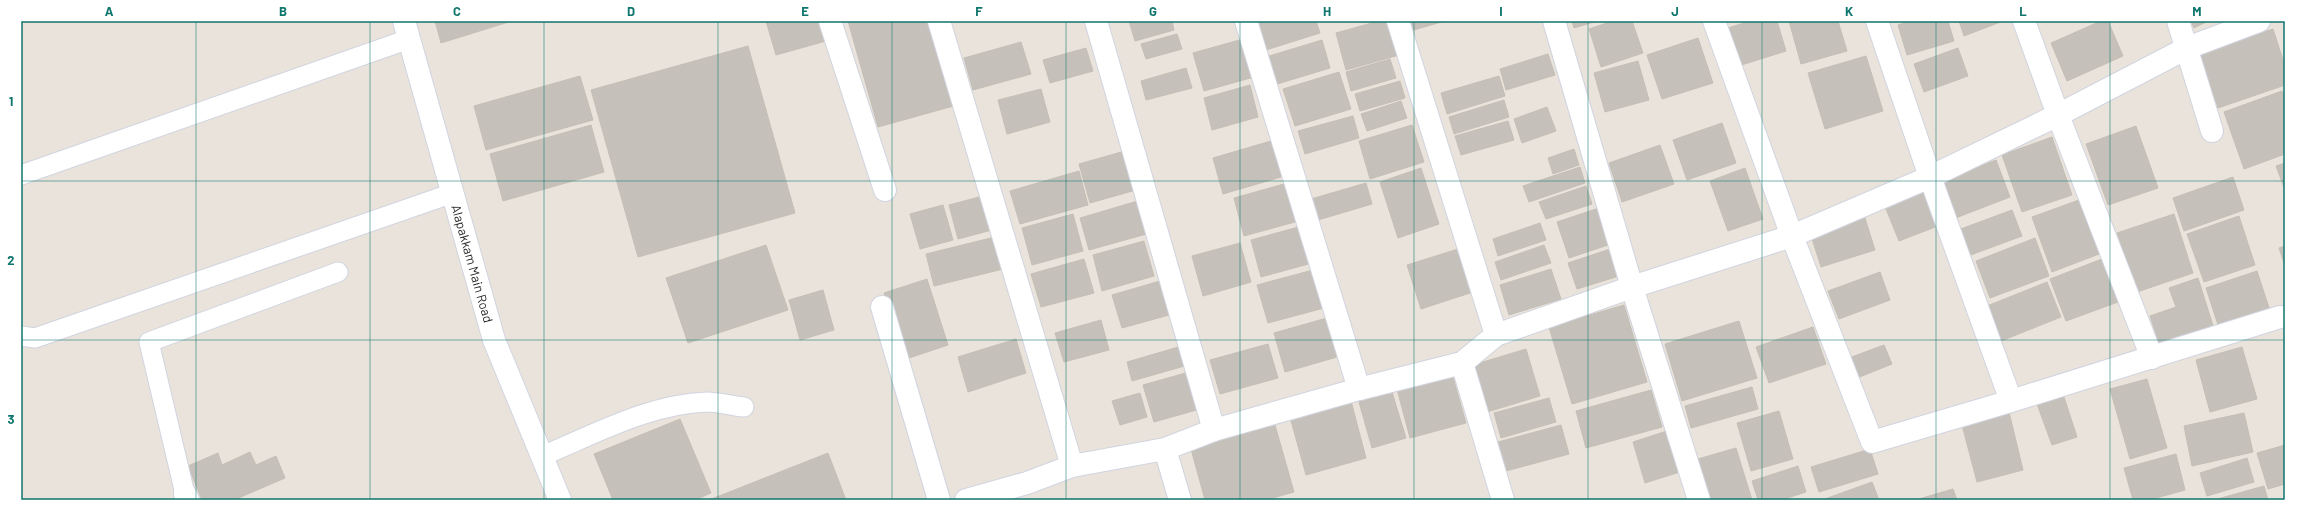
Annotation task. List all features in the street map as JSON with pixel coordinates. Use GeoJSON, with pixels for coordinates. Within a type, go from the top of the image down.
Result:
{"type":"FeatureCollection","features":[{"type":"Feature","properties":{"kind":"street"},"geometry":{"type":"LineString","coordinates":[[830,21],[885,190]]}},
{"type":"Feature","properties":{"kind":"street"},"geometry":{"type":"LineString","coordinates":[[939,21],[1072,466]]}},
{"type":"Feature","properties":{"kind":"street"},"geometry":{"type":"LineString","coordinates":[[1096,21],[1214,430]]}},
{"type":"Feature","properties":{"kind":"street"},"geometry":{"type":"LineString","coordinates":[[1246,21],[1359,389]]}},
{"type":"Feature","properties":{"kind":"street"},"geometry":{"type":"LineString","coordinates":[[1398,21],[1496,335]]}},
{"type":"Feature","properties":{"kind":"street"},"geometry":{"type":"LineString","coordinates":[[1554,21],[1632,287],[1698,500]]}},
{"type":"Feature","properties":{"kind":"street"},"geometry":{"type":"LineString","coordinates":[[1714,21],[1792,236],[1872,442],[2152,358],[2280,317]]}},
{"type":"Feature","properties":{"kind":"street"},"geometry":{"type":"LineString","coordinates":[[1877,21],[1930,177],[2011,401]]}},
{"type":"Feature","properties":{"kind":"street"},"geometry":{"type":"LineString","coordinates":[[2024,21],[2058,115],[2152,358]]}},
{"type":"Feature","properties":{"kind":"street"},"geometry":{"type":"LineString","coordinates":[[2178,21],[2212,131]]}},
{"type":"Feature","properties":{"kind":"street"},"geometry":{"type":"LineString","coordinates":[[966,500],[1029,491],[1072,466],[1165,449],[1214,430],[1359,389],[1462,363],[1496,335],[1632,287],[1792,236],[1930,177],[2058,115],[2187,48],[2259,21]]}},
{"type":"Feature","properties":{"kind":"street","name":"Alapakkam Main Road"},"geometry":{"type":"LineString","coordinates":[[406,30],[494,340],[560,500]]}},
{"type":"Feature","properties":{"kind":"street"},"geometry":{"type":"LineString","coordinates":[[882,307],[939,500]]}},
{"type":"Feature","properties":{"kind":"street"},"geometry":{"type":"LineString","coordinates":[[1462,363],[1503,500]]}},
{"type":"Feature","properties":{"kind":"street"},"geometry":{"type":"LineString","coordinates":[[1165,449],[1180,500]]}},
{"type":"Feature","properties":{"kind":"lane"},"geometry":{"type":"LineString","coordinates":[[21,175],[406,30]]}},
{"type":"Feature","properties":{"kind":"lane"},"geometry":{"type":"LineString","coordinates":[[21,336],[35,338],[453,193]]}},
{"type":"Feature","properties":{"kind":"lane"},"geometry":{"type":"LineString","coordinates":[[187,497],[150,342],[338,272]]}},
{"type":"Feature","properties":{"kind":"lane"},"geometry":{"type":"LineString","coordinates":[[542,456],[646,413],[678,404],[709,402],[744,408]]}},
{"type":"Feature","properties":{"kind":"building"},"geometry":{"type":"Polygon","coordinates":[[[435,21],[512,21],[441,43],[435,21]]]}},
{"type":"Feature","properties":{"kind":"building"},"geometry":{"type":"Polygon","coordinates":[[[766,21],[821,21],[826,41],[776,55],[766,21]]]}},
{"type":"Feature","properties":{"kind":"building"},"geometry":{"type":"Polygon","coordinates":[[[848,21],[933,21],[957,105],[878,127],[848,21]]]}},
{"type":"Feature","properties":{"kind":"building"},"geometry":{"type":"Polygon","coordinates":[[[1129,21],[1172,21],[1174,30],[1135,41],[1129,21]]]}},
{"type":"Feature","properties":{"kind":"building"},"geometry":{"type":"Polygon","coordinates":[[[1316,21],[1320,33],[1266,50],[1257,22],[1316,21]]]}},
{"type":"Feature","properties":{"kind":"building"},"geometry":{"type":"Polygon","coordinates":[[[1379,21],[1389,21],[1399,55],[1346,70],[1336,33],[1379,21]]]}},
{"type":"Feature","properties":{"kind":"building"},"geometry":{"type":"Polygon","coordinates":[[[1407,21],[1445,21],[1410,31],[1407,21]]]}},
{"type":"Feature","properties":{"kind":"building"},"geometry":{"type":"Polygon","coordinates":[[[1572,21],[1597,21],[1574,28],[1572,21]]]}},
{"type":"Feature","properties":{"kind":"building"},"geometry":{"type":"Polygon","coordinates":[[[1613,21],[1632,21],[1643,53],[1601,67],[1589,29],[1613,21]]]}},
{"type":"Feature","properties":{"kind":"building"},"geometry":{"type":"Polygon","coordinates":[[[1750,21],[1777,21],[1786,51],[1735,67],[1722,30],[1750,21]]]}},
{"type":"Feature","properties":{"kind":"building"},"geometry":{"type":"Polygon","coordinates":[[[1789,21],[1838,21],[1847,51],[1801,64],[1789,21]]]}},
{"type":"Feature","properties":{"kind":"building"},"geometry":{"type":"Polygon","coordinates":[[[1910,21],[1948,21],[1954,41],[1907,55],[1898,25],[1910,21]]]}},
{"type":"Feature","properties":{"kind":"building"},"geometry":{"type":"Polygon","coordinates":[[[1959,21],[2003,21],[1964,36],[1959,21]]]}},
{"type":"Feature","properties":{"kind":"building"},"geometry":{"type":"Polygon","coordinates":[[[2101,21],[2108,21],[2123,56],[2067,81],[2051,43],[2101,21]]]}},
{"type":"Feature","properties":{"kind":"building"},"geometry":{"type":"Polygon","coordinates":[[[2191,21],[2208,21],[2194,28],[2191,21]]]}},
{"type":"Feature","properties":{"kind":"building"},"geometry":{"type":"Polygon","coordinates":[[[2273,29],[2285,66],[2285,85],[2218,108],[2199,53],[2273,29]]]}},
{"type":"Feature","properties":{"kind":"building"},"geometry":{"type":"Polygon","coordinates":[[[1177,34],[1182,49],[1146,59],[1141,44],[1177,34]]]}},
{"type":"Feature","properties":{"kind":"building"},"geometry":{"type":"Polygon","coordinates":[[[1698,38],[1713,83],[1662,99],[1647,55],[1698,38]]]}},
{"type":"Feature","properties":{"kind":"building"},"geometry":{"type":"Polygon","coordinates":[[[1243,39],[1254,77],[1204,91],[1193,53],[1243,39]]]}},
{"type":"Feature","properties":{"kind":"building"},"geometry":{"type":"Polygon","coordinates":[[[1322,40],[1330,68],[1274,85],[1266,57],[1322,40]]]}},
{"type":"Feature","properties":{"kind":"building"},"geometry":{"type":"Polygon","coordinates":[[[1021,42],[1031,74],[973,90],[964,58],[1021,42]]]}},
{"type":"Feature","properties":{"kind":"building"},"geometry":{"type":"Polygon","coordinates":[[[748,46],[795,213],[638,257],[591,90],[748,46]]]}},
{"type":"Feature","properties":{"kind":"building"},"geometry":{"type":"Polygon","coordinates":[[[1086,48],[1093,71],[1050,83],[1043,60],[1086,48]]]}},
{"type":"Feature","properties":{"kind":"building"},"geometry":{"type":"Polygon","coordinates":[[[1958,48],[1968,76],[1924,92],[1914,64],[1958,48]]]}},
{"type":"Feature","properties":{"kind":"building"},"geometry":{"type":"Polygon","coordinates":[[[1548,54],[1555,75],[1506,90],[1500,69],[1548,54]]]}},
{"type":"Feature","properties":{"kind":"building"},"geometry":{"type":"Polygon","coordinates":[[[1866,56],[1883,111],[1825,129],[1808,73],[1866,56]]]}},
{"type":"Feature","properties":{"kind":"building"},"geometry":{"type":"Polygon","coordinates":[[[1390,59],[1396,78],[1351,91],[1346,72],[1390,59]]]}},
{"type":"Feature","properties":{"kind":"building"},"geometry":{"type":"Polygon","coordinates":[[[1638,61],[1649,100],[1605,112],[1594,73],[1638,61]]]}},
{"type":"Feature","properties":{"kind":"building"},"geometry":{"type":"Polygon","coordinates":[[[1186,68],[1192,88],[1146,100],[1141,81],[1186,68]]]}},
{"type":"Feature","properties":{"kind":"building"},"geometry":{"type":"Polygon","coordinates":[[[1339,72],[1351,109],[1295,126],[1283,89],[1339,72]]]}},
{"type":"Feature","properties":{"kind":"building"},"geometry":{"type":"Polygon","coordinates":[[[580,76],[593,120],[486,150],[474,106],[580,76]]]}},
{"type":"Feature","properties":{"kind":"building"},"geometry":{"type":"Polygon","coordinates":[[[1499,76],[1505,96],[1447,114],[1441,93],[1499,76]]]}},
{"type":"Feature","properties":{"kind":"building"},"geometry":{"type":"Polygon","coordinates":[[[1400,81],[1405,98],[1360,111],[1355,94],[1400,81]]]}},
{"type":"Feature","properties":{"kind":"building"},"geometry":{"type":"Polygon","coordinates":[[[1250,85],[1258,117],[1212,130],[1204,98],[1250,85]]]}},
{"type":"Feature","properties":{"kind":"building"},"geometry":{"type":"Polygon","coordinates":[[[1041,89],[1050,122],[1007,134],[998,100],[1041,89]]]}},
{"type":"Feature","properties":{"kind":"building"},"geometry":{"type":"Polygon","coordinates":[[[2282,91],[2285,99],[2285,154],[2244,169],[2224,112],[2282,91]]]}},
{"type":"Feature","properties":{"kind":"building"},"geometry":{"type":"Polygon","coordinates":[[[1504,100],[1509,117],[1454,134],[1449,117],[1504,100]]]}},
{"type":"Feature","properties":{"kind":"building"},"geometry":{"type":"Polygon","coordinates":[[[1401,101],[1407,118],[1367,131],[1361,114],[1401,101]]]}},
{"type":"Feature","properties":{"kind":"building"},"geometry":{"type":"Polygon","coordinates":[[[1547,107],[1556,131],[1522,143],[1514,119],[1547,107]]]}},
{"type":"Feature","properties":{"kind":"building"},"geometry":{"type":"Polygon","coordinates":[[[1353,116],[1359,138],[1305,154],[1298,131],[1353,116]]]}},
{"type":"Feature","properties":{"kind":"building"},"geometry":{"type":"Polygon","coordinates":[[[1508,121],[1514,140],[1461,155],[1455,136],[1508,121]]]}},
{"type":"Feature","properties":{"kind":"building"},"geometry":{"type":"Polygon","coordinates":[[[1722,123],[1736,163],[1687,180],[1673,140],[1722,123]]]}},
{"type":"Feature","properties":{"kind":"building"},"geometry":{"type":"Polygon","coordinates":[[[591,125],[604,172],[503,201],[490,154],[591,125]]]}},
{"type":"Feature","properties":{"kind":"building"},"geometry":{"type":"Polygon","coordinates":[[[1412,125],[1424,162],[1370,179],[1359,141],[1412,125]]]}},
{"type":"Feature","properties":{"kind":"building"},"geometry":{"type":"Polygon","coordinates":[[[2136,126],[2158,188],[2108,205],[2086,144],[2136,126]]]}},
{"type":"Feature","properties":{"kind":"building"},"geometry":{"type":"Polygon","coordinates":[[[2052,137],[2072,195],[2022,212],[2002,155],[2052,137]]]}},
{"type":"Feature","properties":{"kind":"building"},"geometry":{"type":"Polygon","coordinates":[[[1271,141],[1281,177],[1223,194],[1213,158],[1271,141]]]}},
{"type":"Feature","properties":{"kind":"building"},"geometry":{"type":"Polygon","coordinates":[[[1660,145],[1674,184],[1622,202],[1609,163],[1660,145]]]}},
{"type":"Feature","properties":{"kind":"building"},"geometry":{"type":"Polygon","coordinates":[[[1574,149],[1579,165],[1553,174],[1548,158],[1574,149]]]}},
{"type":"Feature","properties":{"kind":"building"},"geometry":{"type":"Polygon","coordinates":[[[1125,151],[1136,190],[1090,203],[1079,164],[1125,151]]]}},
{"type":"Feature","properties":{"kind":"building"},"geometry":{"type":"Polygon","coordinates":[[[1996,160],[2010,197],[1953,219],[1939,182],[1996,160]]]}},
{"type":"Feature","properties":{"kind":"building"},"geometry":{"type":"Polygon","coordinates":[[[2285,163],[2285,190],[2276,166],[2285,163]]]}},
{"type":"Feature","properties":{"kind":"building"},"geometry":{"type":"Polygon","coordinates":[[[1580,167],[1585,183],[1529,202],[1523,186],[1580,167]]]}},
{"type":"Feature","properties":{"kind":"building"},"geometry":{"type":"Polygon","coordinates":[[[1421,168],[1439,224],[1398,238],[1380,182],[1421,168]]]}},
{"type":"Feature","properties":{"kind":"building"},"geometry":{"type":"Polygon","coordinates":[[[1745,168],[1763,219],[1728,231],[1710,181],[1745,168]]]}},
{"type":"Feature","properties":{"kind":"building"},"geometry":{"type":"Polygon","coordinates":[[[1079,171],[1088,205],[1020,224],[1010,191],[1079,171]]]}},
{"type":"Feature","properties":{"kind":"building"},"geometry":{"type":"Polygon","coordinates":[[[2233,177],[2244,210],[2184,231],[2173,198],[2233,177]]]}},
{"type":"Feature","properties":{"kind":"building"},"geometry":{"type":"Polygon","coordinates":[[[1366,183],[1372,204],[1318,220],[1311,199],[1366,183]]]}},
{"type":"Feature","properties":{"kind":"building"},"geometry":{"type":"Polygon","coordinates":[[[1284,184],[1295,222],[1244,236],[1234,198],[1284,184]]]}},
{"type":"Feature","properties":{"kind":"building"},"geometry":{"type":"Polygon","coordinates":[[[1586,186],[1592,204],[1546,219],[1539,202],[1586,186]]]}},
{"type":"Feature","properties":{"kind":"building"},"geometry":{"type":"Polygon","coordinates":[[[1929,187],[1943,224],[1899,241],[1884,204],[1929,187]]]}},
{"type":"Feature","properties":{"kind":"building"},"geometry":{"type":"Polygon","coordinates":[[[983,196],[992,230],[958,239],[949,205],[983,196]]]}},
{"type":"Feature","properties":{"kind":"building"},"geometry":{"type":"Polygon","coordinates":[[[1141,200],[1150,233],[1089,250],[1080,218],[1141,200]]]}},
{"type":"Feature","properties":{"kind":"building"},"geometry":{"type":"Polygon","coordinates":[[[2079,200],[2099,254],[2052,272],[2032,217],[2079,200]]]}},
{"type":"Feature","properties":{"kind":"building"},"geometry":{"type":"Polygon","coordinates":[[[943,205],[953,240],[920,249],[910,214],[943,205]]]}},
{"type":"Feature","properties":{"kind":"building"},"geometry":{"type":"Polygon","coordinates":[[[1599,208],[1611,244],[1569,258],[1557,222],[1599,208]]]}},
{"type":"Feature","properties":{"kind":"building"},"geometry":{"type":"Polygon","coordinates":[[[2012,210],[2022,236],[1968,256],[1958,230],[2012,210]]]}},
{"type":"Feature","properties":{"kind":"building"},"geometry":{"type":"Polygon","coordinates":[[[1073,214],[1083,251],[1032,265],[1022,228],[1073,214]]]}},
{"type":"Feature","properties":{"kind":"building"},"geometry":{"type":"Polygon","coordinates":[[[2174,214],[2193,273],[2137,292],[2117,233],[2174,214]]]}},
{"type":"Feature","properties":{"kind":"building"},"geometry":{"type":"Polygon","coordinates":[[[1864,215],[1875,250],[1821,267],[1810,232],[1864,215]]]}},
{"type":"Feature","properties":{"kind":"building"},"geometry":{"type":"Polygon","coordinates":[[[2239,216],[2255,265],[2204,282],[2187,234],[2239,216]]]}},
{"type":"Feature","properties":{"kind":"building"},"geometry":{"type":"Polygon","coordinates":[[[1540,223],[1546,240],[1498,256],[1493,239],[1540,223]]]}},
{"type":"Feature","properties":{"kind":"building"},"geometry":{"type":"Polygon","coordinates":[[[1302,226],[1312,263],[1261,277],[1251,240],[1302,226]]]}},
{"type":"Feature","properties":{"kind":"building"},"geometry":{"type":"Polygon","coordinates":[[[995,237],[1003,269],[934,286],[926,254],[995,237]]]}},
{"type":"Feature","properties":{"kind":"building"},"geometry":{"type":"Polygon","coordinates":[[[2035,238],[2049,276],[1990,298],[1976,261],[2035,238]]]}},
{"type":"Feature","properties":{"kind":"building"},"geometry":{"type":"Polygon","coordinates":[[[1144,241],[1154,276],[1102,291],[1093,255],[1144,241]]]}},
{"type":"Feature","properties":{"kind":"building"},"geometry":{"type":"Polygon","coordinates":[[[1240,243],[1251,282],[1203,296],[1192,256],[1240,243]]]}},
{"type":"Feature","properties":{"kind":"building"},"geometry":{"type":"Polygon","coordinates":[[[766,245],[788,310],[688,343],[666,278],[766,245]]]}},
{"type":"Feature","properties":{"kind":"building"},"geometry":{"type":"Polygon","coordinates":[[[1544,245],[1551,263],[1501,280],[1495,262],[1544,245]]]}},
{"type":"Feature","properties":{"kind":"building"},"geometry":{"type":"Polygon","coordinates":[[[2285,246],[2285,266],[2279,248],[2285,246]]]}},
{"type":"Feature","properties":{"kind":"building"},"geometry":{"type":"Polygon","coordinates":[[[1458,249],[1473,292],[1421,309],[1407,265],[1458,249]]]}},
{"type":"Feature","properties":{"kind":"building"},"geometry":{"type":"Polygon","coordinates":[[[1610,249],[1619,276],[1577,289],[1568,263],[1610,249]]]}},
{"type":"Feature","properties":{"kind":"building"},"geometry":{"type":"Polygon","coordinates":[[[1084,259],[1094,293],[1041,307],[1031,274],[1084,259]]]}},
{"type":"Feature","properties":{"kind":"building"},"geometry":{"type":"Polygon","coordinates":[[[2102,259],[2118,302],[2066,321],[2050,279],[2102,259]]]}},
{"type":"Feature","properties":{"kind":"building"},"geometry":{"type":"Polygon","coordinates":[[[1551,269],[1561,299],[1509,315],[1500,285],[1551,269]]]}},
{"type":"Feature","properties":{"kind":"building"},"geometry":{"type":"Polygon","coordinates":[[[1313,270],[1324,308],[1268,323],[1257,285],[1313,270]]]}},
{"type":"Feature","properties":{"kind":"building"},"geometry":{"type":"Polygon","coordinates":[[[2257,271],[2271,314],[2220,331],[2206,288],[2257,271]]]}},
{"type":"Feature","properties":{"kind":"building"},"geometry":{"type":"Polygon","coordinates":[[[1880,272],[1890,300],[1839,319],[1828,291],[1880,272]]]}},
{"type":"Feature","properties":{"kind":"building"},"geometry":{"type":"Polygon","coordinates":[[[2198,278],[2215,332],[2161,349],[2150,316],[2176,307],[2169,288],[2198,278]]]}},
{"type":"Feature","properties":{"kind":"building"},"geometry":{"type":"Polygon","coordinates":[[[927,279],[948,345],[906,359],[884,293],[927,279]]]}},
{"type":"Feature","properties":{"kind":"building"},"geometry":{"type":"Polygon","coordinates":[[[1160,281],[1169,315],[1122,328],[1112,295],[1160,281]]]}},
{"type":"Feature","properties":{"kind":"building"},"geometry":{"type":"Polygon","coordinates":[[[2047,282],[2061,317],[2001,341],[1987,306],[2047,282]]]}},
{"type":"Feature","properties":{"kind":"building"},"geometry":{"type":"Polygon","coordinates":[[[823,290],[834,330],[800,340],[789,300],[823,290]]]}},
{"type":"Feature","properties":{"kind":"building"},"geometry":{"type":"Polygon","coordinates":[[[1624,305],[1647,382],[1572,404],[1549,327],[1624,305]]]}},
{"type":"Feature","properties":{"kind":"building"},"geometry":{"type":"Polygon","coordinates":[[[1334,316],[1344,355],[1285,372],[1274,333],[1334,316]]]}},
{"type":"Feature","properties":{"kind":"building"},"geometry":{"type":"Polygon","coordinates":[[[1101,320],[1109,350],[1064,362],[1055,333],[1101,320]]]}},
{"type":"Feature","properties":{"kind":"building"},"geometry":{"type":"Polygon","coordinates":[[[1739,321],[1757,378],[1682,401],[1665,344],[1739,321]]]}},
{"type":"Feature","properties":{"kind":"building"},"geometry":{"type":"Polygon","coordinates":[[[1813,327],[1826,364],[1769,383],[1756,347],[1813,327]]]}},
{"type":"Feature","properties":{"kind":"building"},"geometry":{"type":"Polygon","coordinates":[[[1016,339],[1026,373],[968,392],[958,357],[1016,339]]]}},
{"type":"Feature","properties":{"kind":"building"},"geometry":{"type":"Polygon","coordinates":[[[1268,344],[1278,378],[1220,394],[1210,360],[1268,344]]]}},
{"type":"Feature","properties":{"kind":"building"},"geometry":{"type":"Polygon","coordinates":[[[1884,345],[1892,364],[1857,378],[1849,358],[1884,345]]]}},
{"type":"Feature","properties":{"kind":"building"},"geometry":{"type":"Polygon","coordinates":[[[1182,346],[1188,365],[1132,381],[1127,362],[1182,346]]]}},
{"type":"Feature","properties":{"kind":"building"},"geometry":{"type":"Polygon","coordinates":[[[2242,347],[2257,399],[2210,412],[2196,360],[2242,347]]]}},
{"type":"Feature","properties":{"kind":"building"},"geometry":{"type":"Polygon","coordinates":[[[1526,349],[1540,396],[1487,412],[1473,365],[1526,349]]]}},
{"type":"Feature","properties":{"kind":"building"},"geometry":{"type":"Polygon","coordinates":[[[1189,372],[1200,409],[1154,422],[1143,385],[1189,372]]]}},
{"type":"Feature","properties":{"kind":"building"},"geometry":{"type":"Polygon","coordinates":[[[1452,374],[1466,423],[1410,438],[1397,389],[1452,374]]]}},
{"type":"Feature","properties":{"kind":"building"},"geometry":{"type":"Polygon","coordinates":[[[2147,379],[2167,448],[2130,459],[2110,389],[2147,379]]]}},
{"type":"Feature","properties":{"kind":"building"},"geometry":{"type":"Polygon","coordinates":[[[1752,387],[1758,409],[1691,428],[1685,406],[1752,387]]]}},
{"type":"Feature","properties":{"kind":"building"},"geometry":{"type":"Polygon","coordinates":[[[1651,390],[1662,427],[1586,448],[1576,411],[1651,390]]]}},
{"type":"Feature","properties":{"kind":"building"},"geometry":{"type":"Polygon","coordinates":[[[1392,392],[1406,438],[1372,448],[1359,402],[1392,392]]]}},
{"type":"Feature","properties":{"kind":"building"},"geometry":{"type":"Polygon","coordinates":[[[1140,393],[1147,417],[1120,425],[1112,401],[1140,393]]]}},
{"type":"Feature","properties":{"kind":"building"},"geometry":{"type":"Polygon","coordinates":[[[2063,394],[2077,437],[2052,445],[2037,404],[2063,394]]]}},
{"type":"Feature","properties":{"kind":"building"},"geometry":{"type":"Polygon","coordinates":[[[1549,398],[1556,422],[1501,438],[1494,413],[1549,398]]]}},
{"type":"Feature","properties":{"kind":"building"},"geometry":{"type":"Polygon","coordinates":[[[1351,401],[1366,458],[1306,475],[1290,417],[1351,401]]]}},
{"type":"Feature","properties":{"kind":"building"},"geometry":{"type":"Polygon","coordinates":[[[1779,411],[1793,459],[1751,471],[1737,423],[1779,411]]]}},
{"type":"Feature","properties":{"kind":"building"},"geometry":{"type":"Polygon","coordinates":[[[2009,412],[2023,470],[1977,482],[1962,425],[2009,412]]]}},
{"type":"Feature","properties":{"kind":"building"},"geometry":{"type":"Polygon","coordinates":[[[2244,413],[2253,452],[2192,466],[2184,426],[2244,413]]]}},
{"type":"Feature","properties":{"kind":"building"},"geometry":{"type":"Polygon","coordinates":[[[680,419],[711,493],[695,500],[613,500],[594,454],[680,419]]]}},
{"type":"Feature","properties":{"kind":"building"},"geometry":{"type":"Polygon","coordinates":[[[1275,425],[1294,492],[1266,500],[1205,500],[1191,449],[1275,425]]]}},
{"type":"Feature","properties":{"kind":"building"},"geometry":{"type":"Polygon","coordinates":[[[1561,425],[1569,454],[1506,471],[1498,442],[1561,425]]]}},
{"type":"Feature","properties":{"kind":"building"},"geometry":{"type":"Polygon","coordinates":[[[1670,430],[1683,471],[1645,483],[1633,442],[1670,430]]]}},
{"type":"Feature","properties":{"kind":"building"},"geometry":{"type":"Polygon","coordinates":[[[2285,445],[2285,484],[2268,489],[2257,453],[2285,445]]]}},
{"type":"Feature","properties":{"kind":"building"},"geometry":{"type":"Polygon","coordinates":[[[1736,448],[1752,500],[1710,500],[1698,459],[1736,448]]]}},
{"type":"Feature","properties":{"kind":"building"},"geometry":{"type":"Polygon","coordinates":[[[1870,449],[1878,474],[1819,492],[1811,467],[1870,449]]]}},
{"type":"Feature","properties":{"kind":"building"},"geometry":{"type":"Polygon","coordinates":[[[250,452],[256,465],[276,456],[285,478],[234,500],[202,500],[188,466],[218,453],[222,465],[250,452]]]}},
{"type":"Feature","properties":{"kind":"building"},"geometry":{"type":"Polygon","coordinates":[[[828,453],[846,500],[709,500],[828,453]]]}},
{"type":"Feature","properties":{"kind":"building"},"geometry":{"type":"Polygon","coordinates":[[[2176,454],[2185,490],[2149,500],[2133,500],[2124,468],[2176,454]]]}},
{"type":"Feature","properties":{"kind":"building"},"geometry":{"type":"Polygon","coordinates":[[[2247,458],[2254,482],[2207,496],[2200,473],[2247,458]]]}},
{"type":"Feature","properties":{"kind":"building"},"geometry":{"type":"Polygon","coordinates":[[[1798,466],[1806,492],[1781,500],[1758,500],[1752,481],[1798,466]]]}},
{"type":"Feature","properties":{"kind":"building"},"geometry":{"type":"Polygon","coordinates":[[[1872,482],[1879,500],[1825,499],[1872,482]]]}},
{"type":"Feature","properties":{"kind":"building"},"geometry":{"type":"Polygon","coordinates":[[[2264,486],[2268,500],[2214,500],[2264,486]]]}},
{"type":"Feature","properties":{"kind":"building"},"geometry":{"type":"Polygon","coordinates":[[[1953,489],[1957,500],[1919,499],[1953,489]]]}}]}
